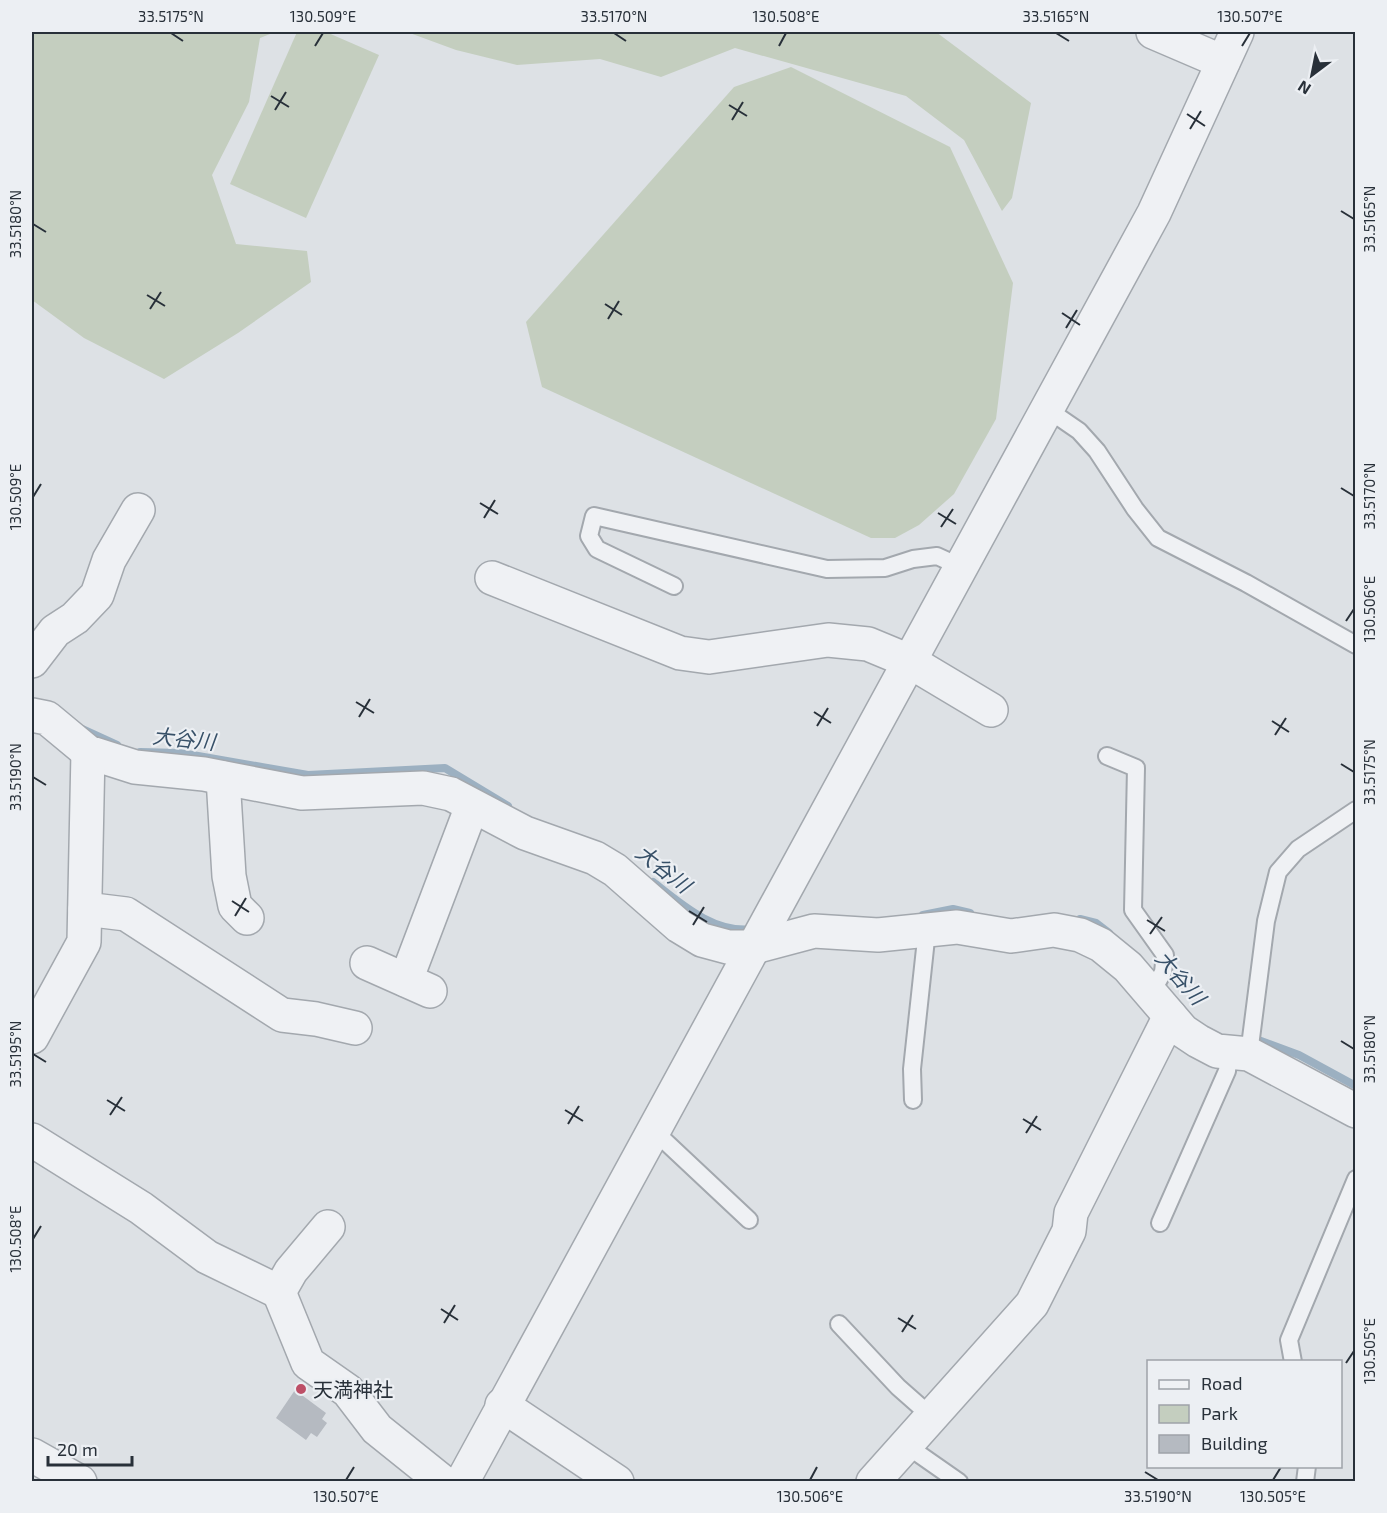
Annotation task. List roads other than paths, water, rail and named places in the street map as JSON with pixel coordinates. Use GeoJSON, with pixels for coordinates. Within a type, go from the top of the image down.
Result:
{"type":"FeatureCollection","features":[{"type":"Feature","properties":{"kind":"street"},"geometry":{"type":"LineString","coordinates":[[1153,32],[1223,62]]}},
{"type":"Feature","properties":{"kind":"street"},"geometry":{"type":"LineString","coordinates":[[462,1482],[652,1129],[757,942],[1154,213],[1237,32]]}},
{"type":"Feature","properties":{"kind":"street"},"geometry":{"type":"LineString","coordinates":[[32,661],[55,631],[75,618],[97,595],[109,560],[138,510]]}},
{"type":"Feature","properties":{"kind":"street"},"geometry":{"type":"LineString","coordinates":[[492,578],[680,653],[709,657],[828,640],[868,644],[909,661],[991,710]]}},
{"type":"Feature","properties":{"kind":"street"},"geometry":{"type":"LineString","coordinates":[[32,715],[47,718],[88,752],[135,767],[223,778],[302,793],[423,788],[451,794],[525,833],[595,858],[615,870],[679,926],[702,940],[728,947],[814,931],[878,934],[957,927],[1011,936],[1054,930],[1080,935],[1101,945],[1128,968],[1183,1031],[1198,1041],[1217,1052],[1239,1053],[1356,1111]]}},
{"type":"Feature","properties":{"kind":"street"},"geometry":{"type":"LineString","coordinates":[[32,1037],[84,942],[88,752]]}},
{"type":"Feature","properties":{"kind":"street"},"geometry":{"type":"LineString","coordinates":[[223,778],[229,876],[235,906],[247,918]]}},
{"type":"Feature","properties":{"kind":"street"},"geometry":{"type":"LineString","coordinates":[[367,963],[418,986],[472,806]]}},
{"type":"Feature","properties":{"kind":"street"},"geometry":{"type":"LineString","coordinates":[[85,909],[126,914],[282,1015],[316,1019],[355,1028]]}},
{"type":"Feature","properties":{"kind":"street"},"geometry":{"type":"LineString","coordinates":[[873,1482],[1032,1304],[1043,1286],[1069,1230],[1071,1213],[1161,1005]]}},
{"type":"Feature","properties":{"kind":"street"},"geometry":{"type":"LineString","coordinates":[[32,1140],[141,1208],[207,1257],[279,1292],[308,1363],[348,1391],[377,1430],[443,1482]]}},
{"type":"Feature","properties":{"kind":"street"},"geometry":{"type":"LineString","coordinates":[[279,1292],[291,1271],[328,1227]]}},
{"type":"Feature","properties":{"kind":"street"},"geometry":{"type":"LineString","coordinates":[[502,1405],[617,1482]]}},
{"type":"Feature","properties":{"kind":"street"},"geometry":{"type":"LineString","coordinates":[[32,1455],[80,1482]]}},
{"type":"Feature","properties":{"kind":"lane"},"geometry":{"type":"LineString","coordinates":[[1047,409],[1079,432],[1097,451],[1135,509],[1158,538],[1356,645]]}},
{"type":"Feature","properties":{"kind":"lane"},"geometry":{"type":"LineString","coordinates":[[674,586],[597,549],[589,536],[594,516],[828,569],[885,568],[914,559],[937,556],[961,567]]}},
{"type":"Feature","properties":{"kind":"lane"},"geometry":{"type":"LineString","coordinates":[[1107,756],[1136,768],[1133,910],[1165,956],[1161,1005]]}},
{"type":"Feature","properties":{"kind":"lane"},"geometry":{"type":"LineString","coordinates":[[1160,1223],[1227,1071],[1239,1053],[1278,872],[1298,849],[1356,810]]}},
{"type":"Feature","properties":{"kind":"lane"},"geometry":{"type":"LineString","coordinates":[[913,1100],[912,1069],[927,930]]}},
{"type":"Feature","properties":{"kind":"lane"},"geometry":{"type":"LineString","coordinates":[[652,1129],[749,1220]]}},
{"type":"Feature","properties":{"kind":"lane"},"geometry":{"type":"LineString","coordinates":[[1293,1360],[1289,1340],[1356,1179]]}},
{"type":"Feature","properties":{"kind":"lane"},"geometry":{"type":"LineString","coordinates":[[839,1324],[898,1387],[932,1417]]}},
{"type":"Feature","properties":{"kind":"lane"},"geometry":{"type":"LineString","coordinates":[[906,1445],[958,1482]]}},
{"type":"Feature","properties":{"kind":"waterway","name":"大谷川"},"geometry":{"type":"LineString","coordinates":[[82,729],[117,745]]}},
{"type":"Feature","properties":{"kind":"waterway","name":"大谷川"},"geometry":{"type":"LineString","coordinates":[[140,752],[181,753],[308,775],[445,768],[508,806]]}},
{"type":"Feature","properties":{"kind":"waterway","name":"大谷川"},"geometry":{"type":"LineString","coordinates":[[653,882],[699,916],[725,927],[753,929]]}},
{"type":"Feature","properties":{"kind":"waterway","name":"大谷川"},"geometry":{"type":"LineString","coordinates":[[923,915],[953,909],[970,913]]}},
{"type":"Feature","properties":{"kind":"waterway","name":"大谷川"},"geometry":{"type":"LineString","coordinates":[[1080,919],[1096,923],[1109,933]]}},
{"type":"Feature","properties":{"kind":"waterway","name":"大谷川"},"geometry":{"type":"LineString","coordinates":[[1250,1037],[1299,1055],[1356,1086]]}},
{"type":"Feature","properties":{"kind":"place","name":"天満神社"},"geometry":{"type":"Point","coordinates":[301,1389]}}]}
